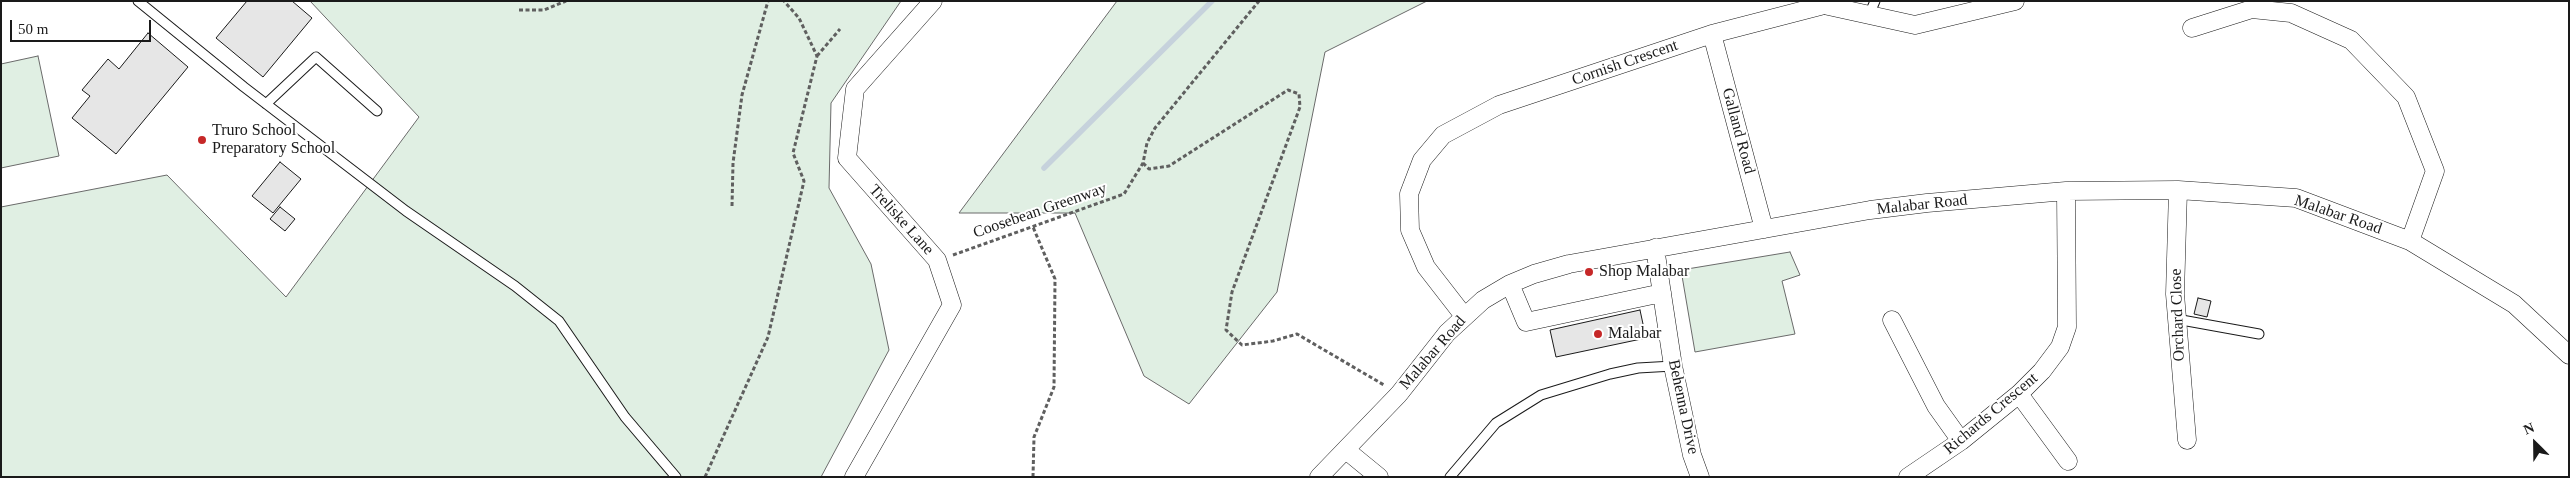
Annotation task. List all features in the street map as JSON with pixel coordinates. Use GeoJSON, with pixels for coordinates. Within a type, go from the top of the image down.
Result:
{"type":"FeatureCollection","features":[{"type":"Feature","properties":{"kind":"street","name":"Treliske Lane"},"geometry":{"type":"LineString","coordinates":[[854,477],[952,305],[937,260],[847,158],[855,90],[933,1]]}},
{"type":"Feature","properties":{"kind":"street","name":"Cornish Crescent"},"geometry":{"type":"LineString","coordinates":[[1464,316],[1426,267],[1410,230],[1409,194],[1422,160],[1443,134],[1498,106],[1712,34],[1824,5],[1872,8],[1915,25],[2015,1]]}},
{"type":"Feature","properties":{"kind":"street"},"geometry":{"type":"LineString","coordinates":[[2192,28],[2252,9],[2291,13],[2351,40],[2406,97],[2435,171],[2410,241]]}},
{"type":"Feature","properties":{"kind":"street","name":"Galland Road"},"geometry":{"type":"LineString","coordinates":[[1712,34],[1764,229]]}},
{"type":"Feature","properties":{"kind":"street","name":"Malabar Road"},"geometry":{"type":"LineString","coordinates":[[1319,477],[1399,394],[1429,353],[1464,316],[1483,300],[1510,284],[1534,274],[1569,264],[1764,229],[1927,203],[2066,191],[2178,190],[2296,198],[2410,241],[2514,304],[2569,355]]}},
{"type":"Feature","properties":{"kind":"street","name":"Orchard Close"},"geometry":{"type":"LineString","coordinates":[[2178,190],[2176,319],[2187,440]]}},
{"type":"Feature","properties":{"kind":"street","name":"Richards Crescent"},"geometry":{"type":"LineString","coordinates":[[1908,477],[1961,441],[2019,394],[2042,371],[2060,347],[2067,327],[2066,191]]}},
{"type":"Feature","properties":{"kind":"street","name":"Behenna Drive"},"geometry":{"type":"LineString","coordinates":[[1655,248],[1673,366],[1692,455],[1700,477]]}},
{"type":"Feature","properties":{"kind":"street"},"geometry":{"type":"LineString","coordinates":[[1510,284],[1526,322],[1662,293]]}},
{"type":"Feature","properties":{"kind":"street"},"geometry":{"type":"LineString","coordinates":[[1892,320],[1936,406],[1961,441]]}},
{"type":"Feature","properties":{"kind":"street"},"geometry":{"type":"LineString","coordinates":[[2019,394],[2068,461]]}},
{"type":"Feature","properties":{"kind":"street"},"geometry":{"type":"LineString","coordinates":[[1346,450],[1380,477]]}},
{"type":"Feature","properties":{"kind":"lane"},"geometry":{"type":"LineString","coordinates":[[138,1],[266,104],[406,211],[515,286],[559,321],[625,417],[676,477]]}},
{"type":"Feature","properties":{"kind":"lane"},"geometry":{"type":"LineString","coordinates":[[266,104],[316,57],[377,111]]}},
{"type":"Feature","properties":{"kind":"lane"},"geometry":{"type":"LineString","coordinates":[[2176,319],[2259,334]]}},
{"type":"Feature","properties":{"kind":"lane"},"geometry":{"type":"LineString","coordinates":[[1450,477],[1496,423],[1541,395],[1620,372],[1673,366]]}},
{"type":"Feature","properties":{"kind":"path"},"geometry":{"type":"LineString","coordinates":[[519,10],[544,10],[566,1]]}},
{"type":"Feature","properties":{"kind":"path"},"geometry":{"type":"LineString","coordinates":[[732,206],[733,163],[742,95],[768,1]]}},
{"type":"Feature","properties":{"kind":"path"},"geometry":{"type":"LineString","coordinates":[[784,1],[799,18],[817,56]]}},
{"type":"Feature","properties":{"kind":"path","name":"Coosebean Greenway"},"geometry":{"type":"LineString","coordinates":[[937,260],[1124,194],[1143,162],[1147,143],[1154,128],[1259,1]]}},
{"type":"Feature","properties":{"kind":"path"},"geometry":{"type":"LineString","coordinates":[[705,477],[768,337],[804,181],[793,154],[817,56],[840,29]]}},
{"type":"Feature","properties":{"kind":"path"},"geometry":{"type":"LineString","coordinates":[[1143,162],[1149,169],[1169,166],[1288,90],[1299,94],[1300,107],[1232,292],[1226,330],[1242,345],[1274,341],[1297,334],[1399,394]]}},
{"type":"Feature","properties":{"kind":"path"},"geometry":{"type":"LineString","coordinates":[[1033,227],[1055,279],[1054,387],[1034,437],[1033,477]]}},
{"type":"Feature","properties":{"kind":"green space"},"geometry":{"type":"Polygon","coordinates":[[[310,1],[901,1],[831,103],[829,188],[871,264],[889,350],[821,477],[1,477],[1,207],[167,175],[286,297],[419,117],[310,1]]]}},
{"type":"Feature","properties":{"kind":"green space"},"geometry":{"type":"Polygon","coordinates":[[[1117,1],[1427,1],[1325,52],[1277,292],[1189,404],[1144,376],[1075,213],[959,213],[1117,1]]]}},
{"type":"Feature","properties":{"kind":"green space"},"geometry":{"type":"Polygon","coordinates":[[[38,56],[59,156],[1,168],[1,64],[38,56]]]}},
{"type":"Feature","properties":{"kind":"green space"},"geometry":{"type":"Polygon","coordinates":[[[1790,252],[1800,275],[1782,281],[1795,334],[1695,352],[1681,270],[1790,252]]]}},
{"type":"Feature","properties":{"kind":"building"},"geometry":{"type":"Polygon","coordinates":[[[247,1],[292,1],[312,18],[263,77],[216,38],[247,1]]]}},
{"type":"Feature","properties":{"kind":"building"},"geometry":{"type":"Polygon","coordinates":[[[148,33],[188,67],[116,154],[72,118],[90,96],[82,90],[108,59],[119,69],[148,33]]]}},
{"type":"Feature","properties":{"kind":"building"},"geometry":{"type":"Polygon","coordinates":[[[280,162],[301,179],[273,213],[252,196],[280,162]]]}},
{"type":"Feature","properties":{"kind":"building"},"geometry":{"type":"Polygon","coordinates":[[[280,207],[295,219],[285,231],[270,219],[280,207]]]}},
{"type":"Feature","properties":{"kind":"building"},"geometry":{"type":"Polygon","coordinates":[[[2198,298],[2211,301],[2207,317],[2194,314],[2198,298]]]}},
{"type":"Feature","properties":{"kind":"building","name":"Malabar"},"geometry":{"type":"Polygon","coordinates":[[[1640,310],[1646,338],[1556,357],[1550,330],[1640,310]]]}},
{"type":"Feature","properties":{"kind":"waterway"},"geometry":{"type":"LineString","coordinates":[[1044,168],[1212,1]]}},
{"type":"Feature","properties":{"kind":"place","name":"Truro School Preparatory School"},"geometry":{"type":"Point","coordinates":[202,140]}},
{"type":"Feature","properties":{"kind":"place","name":"Shop Malabar"},"geometry":{"type":"Point","coordinates":[1589,272]}},
{"type":"Feature","properties":{"kind":"place","name":"Malabar"},"geometry":{"type":"Point","coordinates":[1598,334]}}]}
